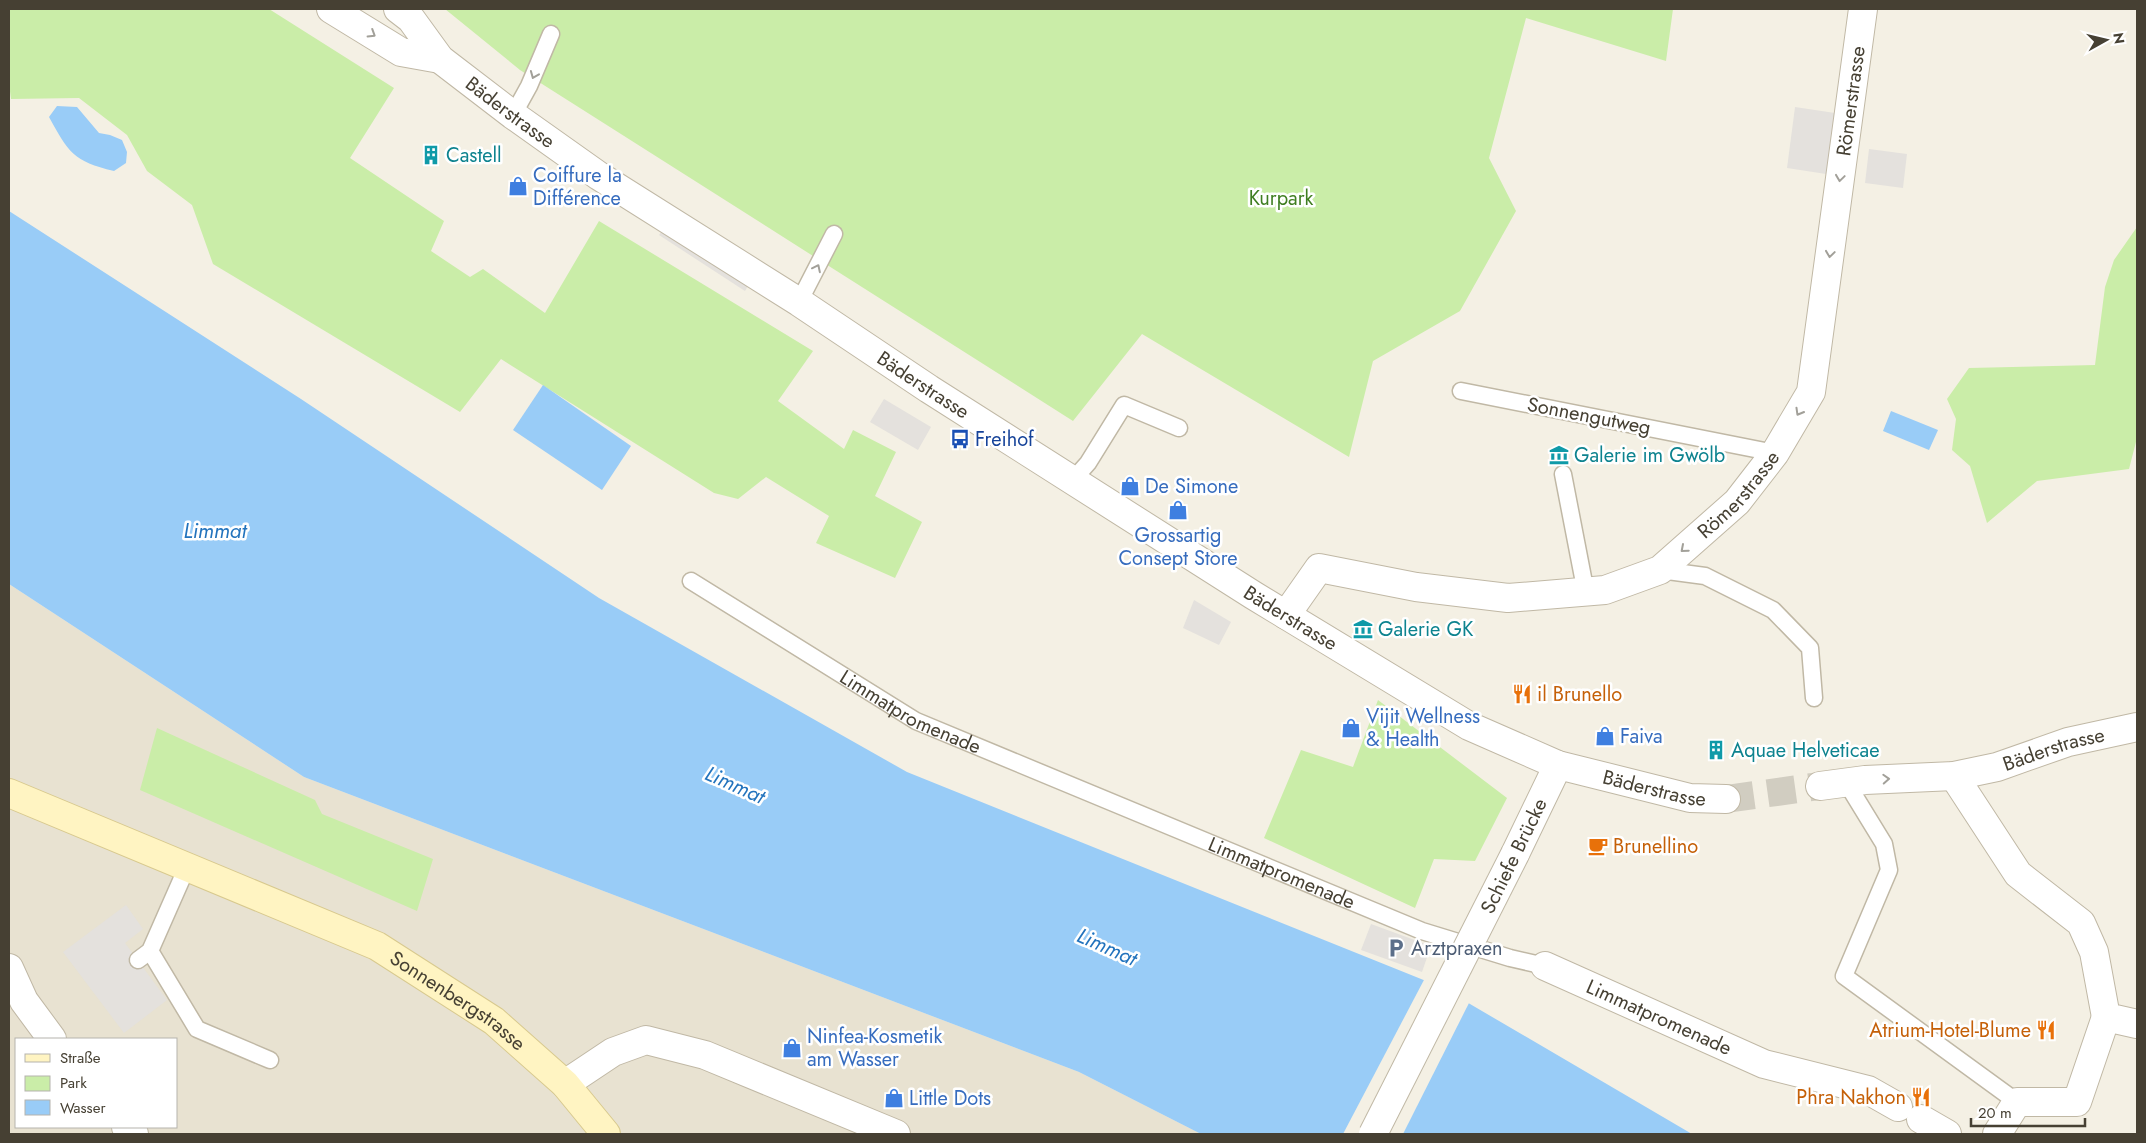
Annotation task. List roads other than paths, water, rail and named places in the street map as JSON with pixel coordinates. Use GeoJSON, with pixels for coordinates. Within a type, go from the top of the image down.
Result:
{"type":"FeatureCollection","features":[{"type":"Feature","properties":{"kind":"main road","name":"Sonnenbergstrasse"},"geometry":{"type":"LineString","coordinates":[[9,793],[377,946],[494,1021],[565,1084],[606,1134]]}},
{"type":"Feature","properties":{"kind":"street","name":"Bäderstrasse"},"geometry":{"type":"LineString","coordinates":[[331,9],[401,52],[440,59]]}},
{"type":"Feature","properties":{"kind":"street","name":"Bäderstrasse"},"geometry":{"type":"LineString","coordinates":[[398,9],[411,19],[440,59],[513,115],[599,176],[799,302],[1072,481],[1286,615],[1469,726],[1558,764],[1690,798],[1726,799]]}},
{"type":"Feature","properties":{"kind":"street","name":"Römerstrasse"},"geometry":{"type":"LineString","coordinates":[[1286,615],[1319,568],[1416,587],[1508,598],[1604,590],[1660,570],[1737,502],[1775,453],[1810,392],[1863,9]]}},
{"type":"Feature","properties":{"kind":"street","name":"Bäderstrasse"},"geometry":{"type":"LineString","coordinates":[[1833,784],[1954,776],[1997,767],[2068,742],[2137,727]]}},
{"type":"Feature","properties":{"kind":"street","name":"Schiefe Brücke"},"geometry":{"type":"LineString","coordinates":[[1373,1134],[1515,854],[1558,764]]}},
{"type":"Feature","properties":{"kind":"street"},"geometry":{"type":"LineString","coordinates":[[1954,776],[2018,874],[2081,923],[2094,952],[2106,1017],[2078,1102],[2017,1102],[1997,1134]]}},
{"type":"Feature","properties":{"kind":"street","name":"Limmatpromenade"},"geometry":{"type":"LineString","coordinates":[[1546,966],[1764,1064],[1868,1090],[1947,1134]]}},
{"type":"Feature","properties":{"kind":"street"},"geometry":{"type":"LineString","coordinates":[[9,968],[24,1001],[51,1038]]}},
{"type":"Feature","properties":{"kind":"street"},"geometry":{"type":"LineString","coordinates":[[2106,1017],[2137,1024]]}},
{"type":"Feature","properties":{"kind":"street"},"geometry":{"type":"LineString","coordinates":[[565,1084],[613,1052],[646,1040],[705,1055],[896,1134]]}},
{"type":"Feature","properties":{"kind":"lane"},"geometry":{"type":"LineString","coordinates":[[513,115],[529,86],[551,34]]}},
{"type":"Feature","properties":{"kind":"lane"},"geometry":{"type":"LineString","coordinates":[[799,302],[834,234]]}},
{"type":"Feature","properties":{"kind":"lane","name":"Sonnengutweg"},"geometry":{"type":"LineString","coordinates":[[1461,391],[1775,453]]}},
{"type":"Feature","properties":{"kind":"lane"},"geometry":{"type":"LineString","coordinates":[[1072,481],[1088,463],[1124,404],[1179,428]]}},
{"type":"Feature","properties":{"kind":"lane"},"geometry":{"type":"LineString","coordinates":[[1563,474],[1586,593]]}},
{"type":"Feature","properties":{"kind":"lane"},"geometry":{"type":"LineString","coordinates":[[1660,570],[1706,576],[1772,610],[1810,648],[1814,698]]}},
{"type":"Feature","properties":{"kind":"lane","name":"Limmatpromenade"},"geometry":{"type":"LineString","coordinates":[[691,581],[916,721],[1422,931],[1510,958],[1546,966]]}},
{"type":"Feature","properties":{"kind":"lane"},"geometry":{"type":"LineString","coordinates":[[1833,784],[1884,844],[1888,870],[1844,976],[2017,1102]]}},
{"type":"Feature","properties":{"kind":"lane"},"geometry":{"type":"LineString","coordinates":[[187,867],[144,956],[197,1030],[270,1060]]}},
{"type":"Feature","properties":{"kind":"water"},"geometry":{"type":"Polygon","coordinates":[[[57,106],[77,107],[99,133],[122,140],[127,152],[126,163],[114,171],[89,163],[74,154],[62,139],[49,117],[57,106]]]}},
{"type":"Feature","properties":{"kind":"water","name":"Limmat"},"geometry":{"type":"Polygon","coordinates":[[[9,211],[301,399],[599,598],[907,772],[1441,987],[1692,1134],[1201,1134],[1079,1072],[304,777],[9,584],[9,211]]]}},
{"type":"Feature","properties":{"kind":"water"},"geometry":{"type":"Polygon","coordinates":[[[543,385],[631,446],[602,490],[513,430],[543,385]]]}},
{"type":"Feature","properties":{"kind":"water"},"geometry":{"type":"Polygon","coordinates":[[[1891,411],[1938,430],[1929,450],[1883,431],[1891,411]]]}},
{"type":"Feature","properties":{"kind":"tunnel"},"geometry":{"type":"LineString","coordinates":[[1726,799],[1820,786]]}},
{"type":"Feature","properties":{"kind":"place","name":"Castell"},"geometry":{"type":"Point","coordinates":[431,155]}},
{"type":"Feature","properties":{"kind":"place","name":"Coiffure la Différence"},"geometry":{"type":"Point","coordinates":[518,186]}},
{"type":"Feature","properties":{"kind":"place","name":"Freihof"},"geometry":{"type":"Point","coordinates":[960,439]}},
{"type":"Feature","properties":{"kind":"place","name":"Galerie im Gwölb"},"geometry":{"type":"Point","coordinates":[1559,455]}},
{"type":"Feature","properties":{"kind":"place","name":"De Simone"},"geometry":{"type":"Point","coordinates":[1130,486]}},
{"type":"Feature","properties":{"kind":"place","name":"Grossartig Consept Store"},"geometry":{"type":"Point","coordinates":[1178,510]}},
{"type":"Feature","properties":{"kind":"place","name":"Galerie GK"},"geometry":{"type":"Point","coordinates":[1363,629]}},
{"type":"Feature","properties":{"kind":"place","name":"il Brunello"},"geometry":{"type":"Point","coordinates":[1522,694]}},
{"type":"Feature","properties":{"kind":"place","name":"Vijit Wellness & Health"},"geometry":{"type":"Point","coordinates":[1351,728]}},
{"type":"Feature","properties":{"kind":"place","name":"Faiva"},"geometry":{"type":"Point","coordinates":[1605,736]}},
{"type":"Feature","properties":{"kind":"place","name":"Aquae Helveticae"},"geometry":{"type":"Point","coordinates":[1716,750]}},
{"type":"Feature","properties":{"kind":"place","name":"Brunellino"},"geometry":{"type":"Point","coordinates":[1598,846]}},
{"type":"Feature","properties":{"kind":"place","name":"Arztpraxen"},"geometry":{"type":"Point","coordinates":[1396,948]}},
{"type":"Feature","properties":{"kind":"place","name":"Atrium-Hotel-Blume"},"geometry":{"type":"Point","coordinates":[2046,1030]}},
{"type":"Feature","properties":{"kind":"place","name":"Ninfea-Kosmetik am Wasser"},"geometry":{"type":"Point","coordinates":[792,1048]}},
{"type":"Feature","properties":{"kind":"place","name":"Phra Nakhon"},"geometry":{"type":"Point","coordinates":[1921,1097]}},
{"type":"Feature","properties":{"kind":"place","name":"Little Dots"},"geometry":{"type":"Point","coordinates":[894,1098]}},
{"type":"Feature","properties":{"kind":"park label","name":"Kurpark"},"geometry":{"type":"Point","coordinates":[1281,198]}}]}
